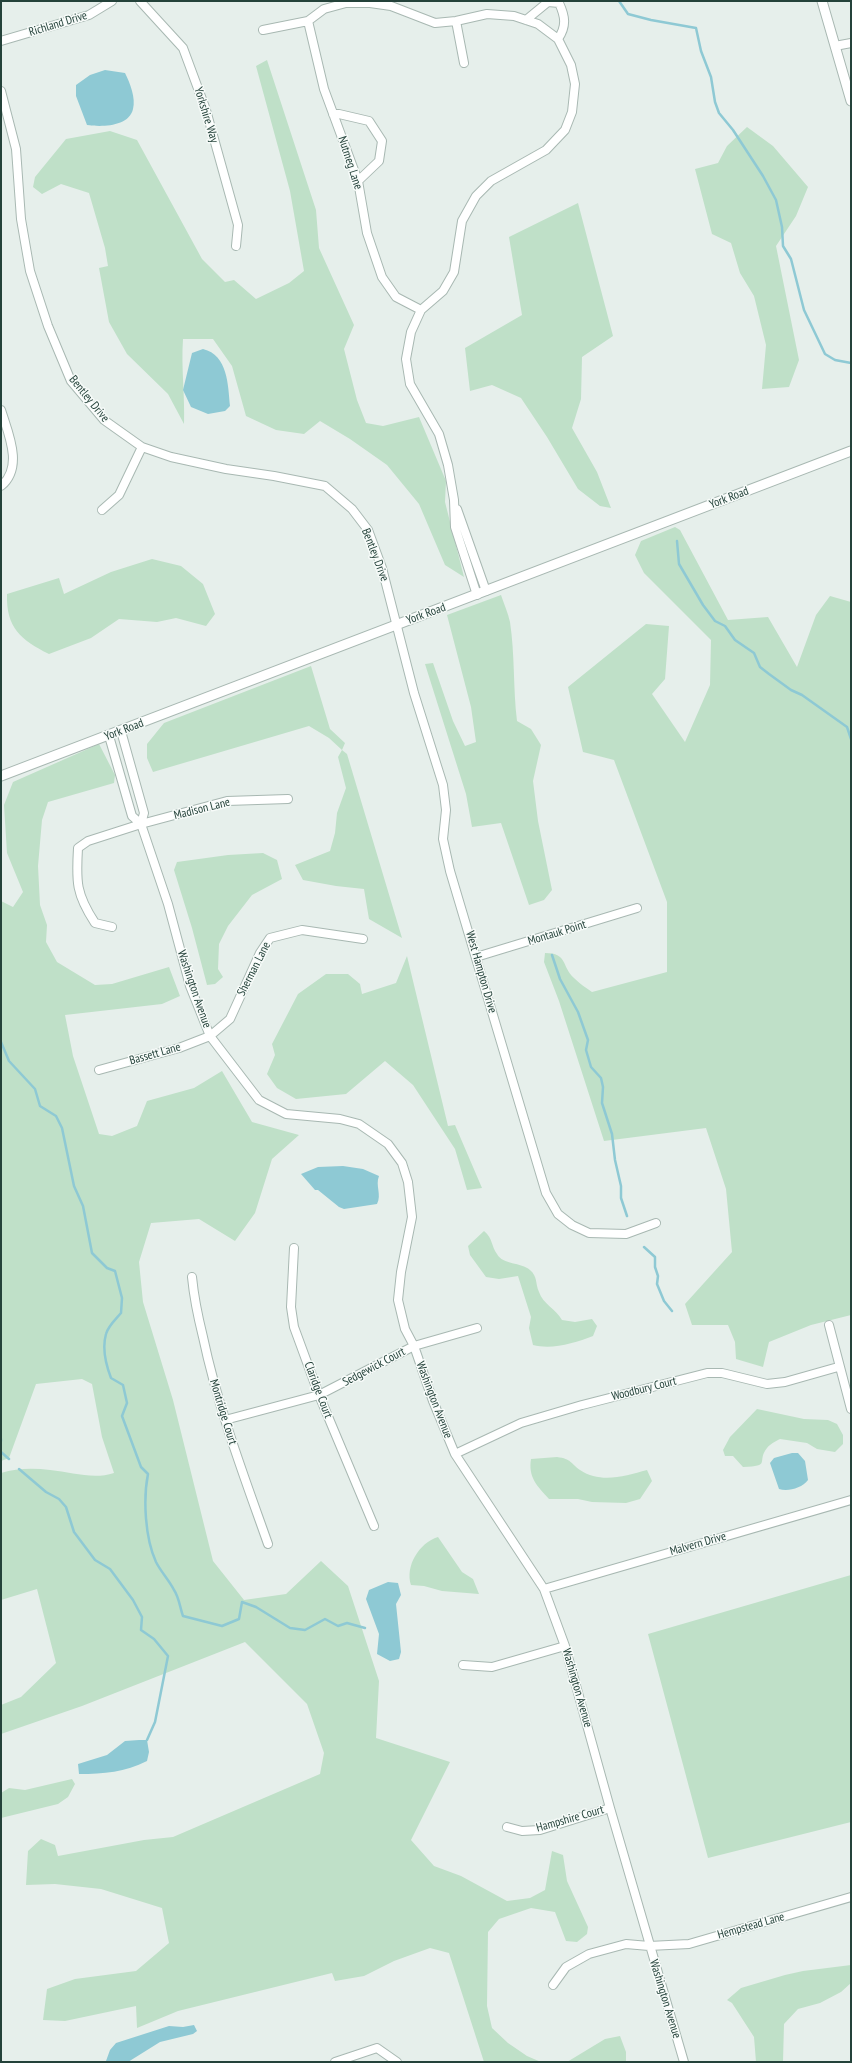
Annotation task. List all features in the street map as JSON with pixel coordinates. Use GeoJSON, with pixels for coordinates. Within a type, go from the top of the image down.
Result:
{"type":"FeatureCollection","features":[{"type":"Feature","properties":{"kind":"street","name":"Richland Drive"},"geometry":{"type":"LineString","coordinates":[[1,41],[89,15],[112,1]]}},
{"type":"Feature","properties":{"kind":"street","name":"Yorkshire Way"},"geometry":{"type":"LineString","coordinates":[[140,1],[184,48],[206,110],[238,225],[236,246]]}},
{"type":"Feature","properties":{"kind":"street"},"geometry":{"type":"LineString","coordinates":[[822,1],[851,101]]}},
{"type":"Feature","properties":{"kind":"street"},"geometry":{"type":"LineString","coordinates":[[263,30],[308,21],[324,9],[346,3],[370,2],[391,6],[435,23],[456,21],[487,14],[514,16],[538,24],[558,39],[571,65],[574,84],[572,112],[565,130],[546,150],[491,181],[476,196],[462,221],[454,272],[443,291],[421,310],[411,332],[406,359],[410,384],[439,434],[448,465],[454,500],[456,527],[476,595]]}},
{"type":"Feature","properties":{"kind":"street"},"geometry":{"type":"LineString","coordinates":[[526,20],[548,2],[559,2],[565,15],[564,30],[558,39]]}},
{"type":"Feature","properties":{"kind":"street","name":"Nutmeg Lane"},"geometry":{"type":"LineString","coordinates":[[308,21],[324,89],[358,181],[367,233],[382,277],[396,297],[421,310]]}},
{"type":"Feature","properties":{"kind":"street"},"geometry":{"type":"LineString","coordinates":[[456,21],[464,63]]}},
{"type":"Feature","properties":{"kind":"street"},"geometry":{"type":"LineString","coordinates":[[835,46],[851,43]]}},
{"type":"Feature","properties":{"kind":"street","name":"Bentley Drive"},"geometry":{"type":"LineString","coordinates":[[1,91],[16,149],[22,219],[30,271],[48,326],[71,381],[104,420],[142,447],[171,457],[226,469],[326,486],[352,509],[368,530],[382,568],[397,624]]}},
{"type":"Feature","properties":{"kind":"street"},"geometry":{"type":"LineString","coordinates":[[333,114],[369,121],[382,141],[378,161],[358,181]]}},
{"type":"Feature","properties":{"kind":"street"},"geometry":{"type":"LineString","coordinates":[[1,410],[13,450],[13,463],[9,476],[1,486]]}},
{"type":"Feature","properties":{"kind":"street"},"geometry":{"type":"LineString","coordinates":[[102,510],[119,495],[142,447]]}},
{"type":"Feature","properties":{"kind":"street","name":"York Road"},"geometry":{"type":"LineString","coordinates":[[1,776],[109,736],[397,624],[851,451]]}},
{"type":"Feature","properties":{"kind":"street"},"geometry":{"type":"LineString","coordinates":[[454,500],[486,591]]}},
{"type":"Feature","properties":{"kind":"street","name":"West Hampton Drive"},"geometry":{"type":"LineString","coordinates":[[397,624],[414,693],[443,785],[446,810],[443,839],[450,871],[546,1193],[558,1214],[572,1225],[590,1233],[626,1234],[656,1223]]}},
{"type":"Feature","properties":{"kind":"street","name":"Washington Avenue"},"geometry":{"type":"LineString","coordinates":[[121,731],[144,813],[141,824]]}},
{"type":"Feature","properties":{"kind":"street","name":"Washington Avenue"},"geometry":{"type":"LineString","coordinates":[[109,736],[132,816],[141,824],[168,904],[190,986],[210,1036],[259,1100],[286,1114],[340,1119],[359,1124],[388,1144],[402,1163],[408,1182],[412,1217],[401,1272],[398,1300],[405,1329],[414,1346],[433,1401],[455,1454],[544,1589],[565,1646],[649,1946],[684,2062]]}},
{"type":"Feature","properties":{"kind":"street","name":"Madison Lane"},"geometry":{"type":"LineString","coordinates":[[112,927],[95,923],[84,906],[76,879],[78,848],[88,841],[141,824],[227,801],[288,799]]}},
{"type":"Feature","properties":{"kind":"street","name":"Montauk Point"},"geometry":{"type":"LineString","coordinates":[[476,957],[637,908]]}},
{"type":"Feature","properties":{"kind":"street","name":"Sherman Lane"},"geometry":{"type":"LineString","coordinates":[[210,1036],[230,1019],[260,953],[270,938],[302,930],[363,939]]}},
{"type":"Feature","properties":{"kind":"street","name":"Bassett Lane"},"geometry":{"type":"LineString","coordinates":[[99,1070],[179,1048],[210,1036]]}},
{"type":"Feature","properties":{"kind":"street","name":"Claridge Court"},"geometry":{"type":"LineString","coordinates":[[294,1248],[291,1307],[294,1327],[320,1395],[374,1526]]}},
{"type":"Feature","properties":{"kind":"street","name":"Montridge Court"},"geometry":{"type":"LineString","coordinates":[[192,1277],[193,1294],[207,1358],[225,1420],[268,1544]]}},
{"type":"Feature","properties":{"kind":"street"},"geometry":{"type":"LineString","coordinates":[[829,1325],[838,1367],[851,1409]]}},
{"type":"Feature","properties":{"kind":"street","name":"Sedgewick Court"},"geometry":{"type":"LineString","coordinates":[[225,1420],[320,1395],[414,1346],[477,1328]]}},
{"type":"Feature","properties":{"kind":"street","name":"Woodbury Court"},"geometry":{"type":"LineString","coordinates":[[455,1454],[521,1424],[582,1405],[707,1373],[722,1373],[766,1384],[785,1382],[838,1367]]}},
{"type":"Feature","properties":{"kind":"street","name":"Malvern Drive"},"geometry":{"type":"LineString","coordinates":[[544,1589],[851,1500]]}},
{"type":"Feature","properties":{"kind":"street"},"geometry":{"type":"LineString","coordinates":[[463,1665],[492,1667],[565,1646]]}},
{"type":"Feature","properties":{"kind":"street","name":"Hampshire Court"},"geometry":{"type":"LineString","coordinates":[[507,1827],[522,1831],[540,1830],[610,1808]]}},
{"type":"Feature","properties":{"kind":"street","name":"Hempstead Lane"},"geometry":{"type":"LineString","coordinates":[[553,1985],[566,1967],[589,1954],[626,1944],[649,1946],[689,1944],[851,1897]]}},
{"type":"Feature","properties":{"kind":"street"},"geometry":{"type":"LineString","coordinates":[[335,2062],[377,2048],[397,2062]]}},
{"type":"Feature","properties":{"kind":"green space"},"geometry":{"type":"Polygon","coordinates":[[[267,60],[316,210],[319,248],[354,325],[344,349],[357,400],[366,423],[383,426],[419,417],[446,481],[445,502],[464,577],[445,565],[419,504],[387,465],[350,439],[320,421],[304,434],[276,430],[246,416],[232,366],[213,339],[183,339],[182,360],[184,424],[168,394],[127,354],[109,322],[99,268],[108,266],[105,248],[89,193],[61,184],[42,194],[33,187],[35,177],[66,139],[110,131],[137,140],[202,259],[225,282],[234,280],[256,299],[289,283],[304,271],[290,191],[256,66],[267,60]]]}},
{"type":"Feature","properties":{"kind":"green space"},"geometry":{"type":"Polygon","coordinates":[[[747,127],[773,146],[808,187],[796,216],[776,246],[799,360],[789,387],[762,389],[766,345],[754,296],[740,273],[731,243],[712,234],[695,169],[718,163],[727,146],[747,127]]]}},
{"type":"Feature","properties":{"kind":"green space"},"geometry":{"type":"Polygon","coordinates":[[[578,203],[613,336],[582,357],[581,399],[572,428],[597,472],[611,508],[600,506],[578,489],[547,437],[521,398],[492,385],[470,391],[465,348],[522,315],[509,237],[578,203]]]}},
{"type":"Feature","properties":{"kind":"green space"},"geometry":{"type":"Polygon","coordinates":[[[675,527],[680,530],[728,620],[768,617],[797,667],[816,615],[830,596],[851,602],[851,1315],[811,1325],[769,1342],[763,1367],[736,1359],[735,1342],[728,1325],[692,1325],[685,1304],[732,1252],[726,1189],[706,1128],[604,1141],[559,1001],[544,962],[545,953],[557,955],[561,958],[574,978],[592,992],[667,972],[667,902],[614,760],[583,752],[568,687],[646,624],[669,626],[665,679],[652,694],[685,742],[710,685],[711,640],[644,573],[635,555],[641,541],[675,527]]]}},
{"type":"Feature","properties":{"kind":"green space"},"geometry":{"type":"Polygon","coordinates":[[[152,559],[181,566],[203,584],[215,614],[206,626],[176,618],[157,622],[119,619],[91,638],[49,654],[30,644],[17,632],[12,624],[7,606],[7,594],[59,578],[64,594],[111,572],[152,559]]]}},
{"type":"Feature","properties":{"kind":"green space"},"geometry":{"type":"Polygon","coordinates":[[[501,595],[510,622],[512,634],[517,721],[531,729],[541,745],[533,781],[538,821],[552,890],[544,900],[529,905],[501,823],[472,827],[466,794],[425,664],[433,663],[453,721],[465,746],[476,742],[471,707],[447,615],[501,595]]]}},
{"type":"Feature","properties":{"kind":"green space"},"geometry":{"type":"Polygon","coordinates":[[[311,666],[330,729],[345,743],[342,750],[329,738],[309,726],[153,772],[147,758],[147,744],[164,723],[311,666]]]}},
{"type":"Feature","properties":{"kind":"green space"},"geometry":{"type":"Polygon","coordinates":[[[99,744],[115,775],[114,783],[48,802],[42,820],[38,866],[40,905],[47,925],[46,942],[57,962],[95,985],[112,984],[169,967],[180,996],[162,1004],[65,1015],[73,1056],[99,1134],[112,1136],[137,1126],[147,1101],[194,1088],[222,1071],[252,1122],[299,1135],[272,1159],[255,1213],[235,1241],[199,1219],[151,1223],[139,1262],[143,1302],[173,1400],[213,1561],[244,1600],[286,1594],[321,1561],[348,1586],[379,1681],[376,1738],[450,1762],[411,1840],[434,1866],[461,1876],[507,1901],[530,1898],[545,1890],[552,1851],[563,1855],[567,1881],[588,1927],[587,1934],[577,1942],[566,1941],[555,1912],[531,1908],[499,1919],[488,1932],[487,2006],[492,2028],[508,2043],[527,2056],[541,2062],[484,2062],[449,1953],[430,1948],[394,1961],[364,1976],[335,1981],[332,1973],[178,2011],[137,2028],[136,2006],[65,2021],[43,2020],[47,1989],[75,1979],[136,1971],[169,1943],[162,1908],[101,1889],[55,1884],[26,1885],[28,1851],[41,1839],[55,1845],[58,1856],[144,1840],[173,1837],[320,1774],[324,1753],[307,1704],[245,1642],[82,1706],[1,1734],[1,1705],[21,1697],[56,1663],[37,1589],[1,1600],[1,1473],[19,1469],[32,1469],[90,1476],[114,1473],[102,1437],[92,1384],[82,1379],[36,1384],[9,1458],[1,1461],[1,901],[13,907],[23,892],[7,853],[4,805],[13,782],[99,744]]]}},
{"type":"Feature","properties":{"kind":"green space"},"geometry":{"type":"Polygon","coordinates":[[[342,750],[347,754],[402,938],[369,919],[364,889],[303,880],[295,865],[330,851],[335,833],[337,813],[346,788],[338,757],[342,750]]]}},
{"type":"Feature","properties":{"kind":"green space"},"geometry":{"type":"Polygon","coordinates":[[[263,853],[277,860],[282,879],[252,895],[228,926],[219,944],[218,969],[223,977],[215,984],[207,985],[192,928],[174,870],[177,862],[228,855],[263,853]]]}},
{"type":"Feature","properties":{"kind":"green space"},"geometry":{"type":"Polygon","coordinates":[[[407,956],[448,1126],[455,1125],[482,1188],[467,1190],[455,1149],[413,1085],[385,1061],[346,1094],[296,1099],[277,1088],[267,1074],[275,1055],[272,1044],[298,994],[326,974],[348,974],[360,984],[362,994],[396,983],[407,956]]]}},
{"type":"Feature","properties":{"kind":"green space"},"geometry":{"type":"Polygon","coordinates":[[[484,1231],[489,1236],[495,1251],[500,1258],[526,1267],[533,1273],[541,1296],[562,1320],[575,1322],[592,1319],[597,1326],[593,1336],[556,1346],[548,1347],[533,1345],[529,1328],[531,1317],[518,1276],[499,1279],[486,1277],[470,1255],[468,1246],[484,1231]]]}},
{"type":"Feature","properties":{"kind":"green space"},"geometry":{"type":"Polygon","coordinates":[[[757,1409],[804,1419],[828,1420],[837,1424],[843,1435],[843,1444],[835,1452],[817,1449],[807,1443],[780,1439],[767,1448],[760,1464],[757,1466],[743,1467],[733,1456],[725,1456],[723,1450],[730,1437],[757,1409]]]}},
{"type":"Feature","properties":{"kind":"green space"},"geometry":{"type":"Polygon","coordinates":[[[557,1457],[568,1460],[580,1470],[596,1477],[613,1478],[647,1470],[652,1481],[640,1499],[626,1503],[592,1502],[578,1499],[549,1499],[534,1481],[530,1465],[531,1459],[557,1457]]]}},
{"type":"Feature","properties":{"kind":"green space"},"geometry":{"type":"Polygon","coordinates":[[[438,1537],[462,1572],[473,1579],[479,1594],[442,1591],[424,1586],[411,1585],[410,1570],[415,1556],[425,1544],[438,1537]]]}},
{"type":"Feature","properties":{"kind":"green space"},"geometry":{"type":"Polygon","coordinates":[[[851,1575],[851,1822],[708,1858],[648,1634],[851,1575]]]}},
{"type":"Feature","properties":{"kind":"green space"},"geometry":{"type":"Polygon","coordinates":[[[72,1779],[75,1784],[68,1797],[58,1804],[1,1818],[1,1793],[9,1788],[25,1790],[72,1779]]]}},
{"type":"Feature","properties":{"kind":"green space"},"geometry":{"type":"Polygon","coordinates":[[[851,1965],[851,1983],[841,1992],[820,2003],[798,2009],[784,2024],[783,2062],[756,2062],[754,2037],[732,2003],[727,2000],[741,1988],[785,1975],[803,1971],[851,1965]]]}},
{"type":"Feature","properties":{"kind":"green space"},"geometry":{"type":"Polygon","coordinates":[[[620,2036],[626,2052],[626,2062],[567,2062],[605,2039],[620,2036]]]}},
{"type":"Feature","properties":{"kind":"water"},"geometry":{"type":"Polygon","coordinates":[[[105,70],[125,73],[133,95],[133,109],[126,119],[120,122],[107,126],[87,125],[76,96],[76,85],[90,75],[105,70]]]}},
{"type":"Feature","properties":{"kind":"water"},"geometry":{"type":"Polygon","coordinates":[[[203,349],[211,352],[217,357],[225,372],[230,406],[225,411],[208,414],[191,407],[183,390],[192,353],[203,349]]]}},
{"type":"Feature","properties":{"kind":"water"},"geometry":{"type":"Polygon","coordinates":[[[343,1166],[363,1169],[379,1176],[379,1197],[377,1204],[344,1209],[339,1207],[318,1190],[315,1190],[301,1174],[318,1167],[343,1166]]]}},
{"type":"Feature","properties":{"kind":"water"},"geometry":{"type":"Polygon","coordinates":[[[792,1453],[798,1453],[805,1461],[808,1480],[795,1489],[779,1489],[770,1463],[774,1458],[792,1453]]]}},
{"type":"Feature","properties":{"kind":"water"},"geometry":{"type":"Polygon","coordinates":[[[388,1582],[398,1583],[401,1595],[396,1604],[401,1652],[399,1659],[390,1661],[377,1654],[379,1634],[366,1599],[369,1590],[388,1582]]]}},
{"type":"Feature","properties":{"kind":"water"},"geometry":{"type":"Polygon","coordinates":[[[147,1740],[149,1752],[147,1761],[131,1768],[114,1772],[79,1774],[78,1764],[107,1755],[125,1741],[147,1740]]]}},
{"type":"Feature","properties":{"kind":"water"},"geometry":{"type":"Polygon","coordinates":[[[194,2025],[197,2031],[193,2034],[160,2042],[128,2062],[106,2061],[110,2050],[116,2043],[169,2026],[183,2027],[194,2025]]]}},
{"type":"Feature","properties":{"kind":"waterway"},"geometry":{"type":"LineString","coordinates":[[619,1],[628,14],[651,20],[696,28],[701,51],[711,77],[715,102],[719,113],[733,130],[763,176],[776,200],[782,227],[783,246],[791,259],[804,310],[825,354],[835,360],[851,363]]}},
{"type":"Feature","properties":{"kind":"waterway"},"geometry":{"type":"LineString","coordinates":[[677,541],[679,564],[703,605],[715,621],[725,626],[735,640],[754,653],[760,667],[791,690],[802,695],[847,727],[851,739]]}},
{"type":"Feature","properties":{"kind":"waterway"},"geometry":{"type":"LineString","coordinates":[[552,955],[560,979],[578,1012],[588,1040],[586,1050],[591,1067],[601,1078],[603,1087],[602,1103],[612,1134],[615,1160],[621,1186],[621,1198],[627,1216]]}},
{"type":"Feature","properties":{"kind":"waterway"},"geometry":{"type":"LineString","coordinates":[[1,1042],[9,1061],[35,1089],[40,1106],[56,1116],[62,1128],[74,1186],[83,1206],[92,1253],[107,1268],[115,1271],[122,1298],[121,1313],[110,1325],[106,1334],[104,1345],[106,1362],[111,1378],[123,1385],[127,1403],[122,1416],[141,1467],[148,1474],[145,1507],[147,1530],[152,1552],[158,1566],[176,1593],[183,1616],[222,1626],[239,1619],[242,1602],[256,1607],[290,1628],[305,1630],[325,1619],[338,1626],[347,1623],[365,1628]]}},
{"type":"Feature","properties":{"kind":"waterway"},"geometry":{"type":"LineString","coordinates":[[644,1247],[655,1257],[655,1267],[658,1276],[657,1284],[664,1301],[672,1311]]}},
{"type":"Feature","properties":{"kind":"waterway"},"geometry":{"type":"LineString","coordinates":[[1,1452],[9,1459]]}},
{"type":"Feature","properties":{"kind":"waterway"},"geometry":{"type":"LineString","coordinates":[[19,1469],[46,1492],[59,1499],[66,1507],[74,1532],[95,1560],[110,1569],[133,1600],[142,1617],[141,1630],[154,1639],[168,1656],[155,1722],[147,1740]]}}]}
